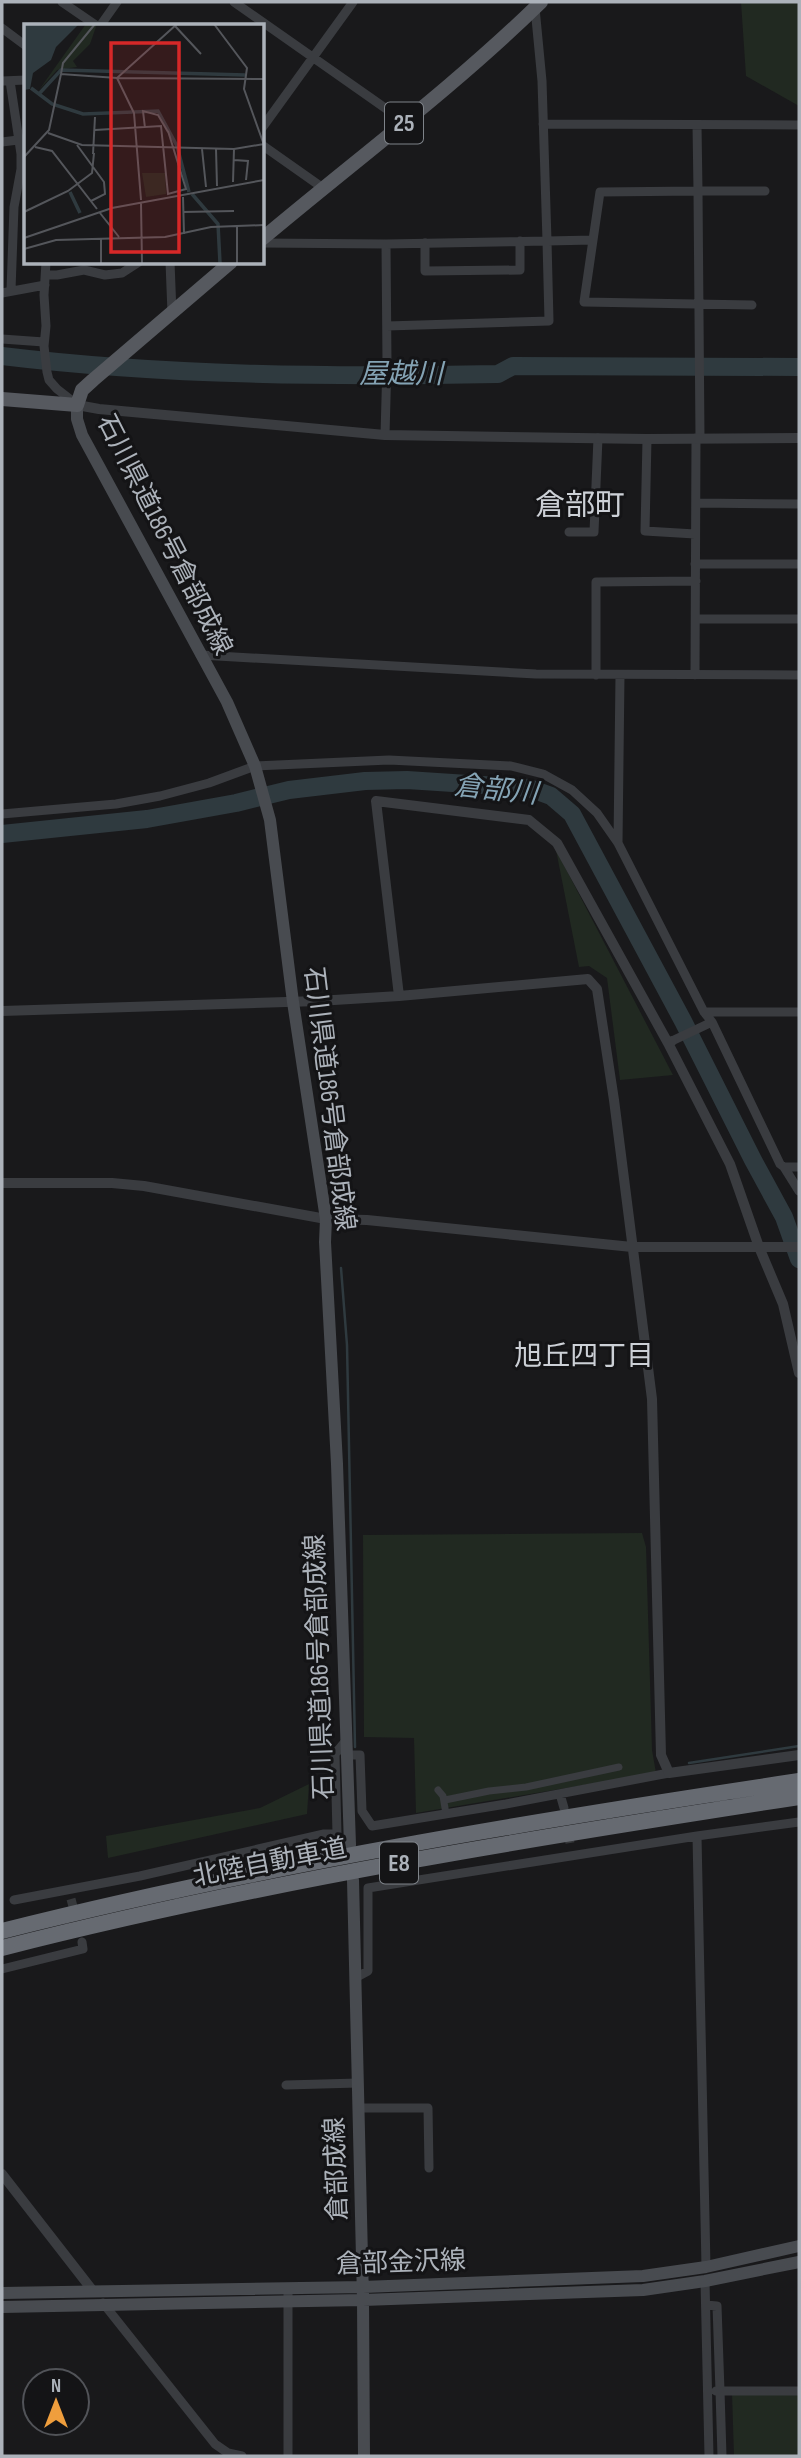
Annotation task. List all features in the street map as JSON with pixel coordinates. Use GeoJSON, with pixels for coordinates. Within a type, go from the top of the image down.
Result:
{"type":"FeatureCollection","features":[{"type":"Feature","properties":{"kind":"highway","name":"北陸自動車道"},"geometry":{"type":"LineString","coordinates":[[2,1931],[168,1893],[390,1848],[799,1781]]}},
{"type":"Feature","properties":{"kind":"highway","name":"北陸自動車道"},"geometry":{"type":"LineString","coordinates":[[2,1948],[147,1913],[406,1861],[799,1797]]}},
{"type":"Feature","properties":{"kind":"main road","name":"25"},"geometry":{"type":"LineString","coordinates":[[264,239],[494,48],[538,5]]}},
{"type":"Feature","properties":{"kind":"main road"},"geometry":{"type":"LineString","coordinates":[[2,399],[77,404],[82,390],[228,264]]}},
{"type":"Feature","properties":{"kind":"main road","name":"石川県道186号倉部成線"},"geometry":{"type":"LineString","coordinates":[[77,404],[77,419],[82,435],[227,702],[256,769],[270,820],[293,1002],[326,1219],[349,1845]]}},
{"type":"Feature","properties":{"kind":"main road","name":"倉部成線"},"geometry":{"type":"LineString","coordinates":[[353,1880],[364,2456]]}},
{"type":"Feature","properties":{"kind":"main road","name":"倉部金沢線"},"geometry":{"type":"LineString","coordinates":[[706,2274],[799,2246]]}},
{"type":"Feature","properties":{"kind":"main road","name":"倉部金沢線"},"geometry":{"type":"LineString","coordinates":[[2,2293],[93,2291],[363,2294],[706,2274],[799,2262]]}},
{"type":"Feature","properties":{"kind":"main road","name":"倉部金沢線"},"geometry":{"type":"LineString","coordinates":[[2,2307],[105,2305],[287,2295]]}},
{"type":"Feature","properties":{"kind":"street"},"geometry":{"type":"LineString","coordinates":[[62,2],[95,24]]}},
{"type":"Feature","properties":{"kind":"street"},"geometry":{"type":"LineString","coordinates":[[100,24],[117,2]]}},
{"type":"Feature","properties":{"kind":"street"},"geometry":{"type":"LineString","coordinates":[[234,2],[405,122]]}},
{"type":"Feature","properties":{"kind":"street"},"geometry":{"type":"LineString","coordinates":[[264,125],[353,2]]}},
{"type":"Feature","properties":{"kind":"street"},"geometry":{"type":"LineString","coordinates":[[387,326],[549,321],[538,5]]}},
{"type":"Feature","properties":{"kind":"street"},"geometry":{"type":"LineString","coordinates":[[2,28],[24,44]]}},
{"type":"Feature","properties":{"kind":"street"},"geometry":{"type":"LineString","coordinates":[[24,80],[6,81],[23,139],[6,291],[45,285]]}},
{"type":"Feature","properties":{"kind":"street"},"geometry":{"type":"LineString","coordinates":[[543,124],[799,125]]}},
{"type":"Feature","properties":{"kind":"street"},"geometry":{"type":"LineString","coordinates":[[695,675],[695,503],[699,373],[697,125]]}},
{"type":"Feature","properties":{"kind":"street"},"geometry":{"type":"LineString","coordinates":[[2,142],[23,139]]}},
{"type":"Feature","properties":{"kind":"street"},"geometry":{"type":"LineString","coordinates":[[264,146],[323,188]]}},
{"type":"Feature","properties":{"kind":"street"},"geometry":{"type":"LineString","coordinates":[[752,305],[584,302],[600,192],[765,191]]}},
{"type":"Feature","properties":{"kind":"street"},"geometry":{"type":"LineString","coordinates":[[15,201],[24,202]]}},
{"type":"Feature","properties":{"kind":"street"},"geometry":{"type":"LineString","coordinates":[[264,241],[386,244],[593,240]]}},
{"type":"Feature","properties":{"kind":"street"},"geometry":{"type":"LineString","coordinates":[[425,243],[425,271],[520,270],[520,241]]}},
{"type":"Feature","properties":{"kind":"street"},"geometry":{"type":"LineString","coordinates":[[385,435],[386,244]]}},
{"type":"Feature","properties":{"kind":"street"},"geometry":{"type":"LineString","coordinates":[[46,264],[47,326],[44,344],[47,372],[49,380],[57,389],[77,404],[99,409],[385,435],[646,439],[799,438]]}},
{"type":"Feature","properties":{"kind":"street"},"geometry":{"type":"LineString","coordinates":[[46,275],[57,275],[85,266],[105,275],[122,273],[136,264]]}},
{"type":"Feature","properties":{"kind":"street"},"geometry":{"type":"LineString","coordinates":[[170,264],[172,313]]}},
{"type":"Feature","properties":{"kind":"street"},"geometry":{"type":"LineString","coordinates":[[2,339],[44,344]]}},
{"type":"Feature","properties":{"kind":"street"},"geometry":{"type":"LineString","coordinates":[[569,532],[594,532],[597,438]]}},
{"type":"Feature","properties":{"kind":"street"},"geometry":{"type":"LineString","coordinates":[[646,439],[645,531],[695,534]]}},
{"type":"Feature","properties":{"kind":"street"},"geometry":{"type":"LineString","coordinates":[[695,503],[799,504]]}},
{"type":"Feature","properties":{"kind":"street"},"geometry":{"type":"LineString","coordinates":[[695,564],[799,564]]}},
{"type":"Feature","properties":{"kind":"street"},"geometry":{"type":"LineString","coordinates":[[596,676],[596,582],[695,581]]}},
{"type":"Feature","properties":{"kind":"street"},"geometry":{"type":"LineString","coordinates":[[696,619],[799,619]]}},
{"type":"Feature","properties":{"kind":"street"},"geometry":{"type":"LineString","coordinates":[[200,656],[596,676],[799,675]]}},
{"type":"Feature","properties":{"kind":"street"},"geometry":{"type":"LineString","coordinates":[[618,843],[620,675]]}},
{"type":"Feature","properties":{"kind":"street"},"geometry":{"type":"LineString","coordinates":[[2,814],[116,804],[160,796],[256,769],[389,760],[511,766],[543,775],[572,790],[597,813],[618,843],[780,1164],[799,1191]]}},
{"type":"Feature","properties":{"kind":"street"},"geometry":{"type":"LineString","coordinates":[[399,996],[376,801],[529,820],[557,843],[671,1042],[730,1164],[759,1247],[783,1304],[799,1373]]}},
{"type":"Feature","properties":{"kind":"street"},"geometry":{"type":"LineString","coordinates":[[2,1011],[293,1002],[399,996],[588,979],[597,989],[652,1399],[661,1755],[669,1773]]}},
{"type":"Feature","properties":{"kind":"street"},"geometry":{"type":"LineString","coordinates":[[704,1012],[799,1012]]}},
{"type":"Feature","properties":{"kind":"street"},"geometry":{"type":"LineString","coordinates":[[671,1042],[709,1023]]}},
{"type":"Feature","properties":{"kind":"street"},"geometry":{"type":"LineString","coordinates":[[784,1167],[799,1167]]}},
{"type":"Feature","properties":{"kind":"street"},"geometry":{"type":"LineString","coordinates":[[2,1183],[112,1183],[157,1187],[326,1219],[367,1220],[632,1247],[799,1247]]}},
{"type":"Feature","properties":{"kind":"street"},"geometry":{"type":"LineString","coordinates":[[14,1900],[70,1894],[337,1833],[335,1754],[346,1749],[360,1755],[362,1811],[372,1826],[669,1773],[799,1755]]}},
{"type":"Feature","properties":{"kind":"street"},"geometry":{"type":"LineString","coordinates":[[445,1800],[526,1787],[619,1767]]}},
{"type":"Feature","properties":{"kind":"street"},"geometry":{"type":"LineString","coordinates":[[438,1790],[445,1800],[446,1814]]}},
{"type":"Feature","properties":{"kind":"street"},"geometry":{"type":"LineString","coordinates":[[560,1794],[564,1808]]}},
{"type":"Feature","properties":{"kind":"street"},"geometry":{"type":"LineString","coordinates":[[355,1978],[368,1971],[368,1888],[799,1822]]}},
{"type":"Feature","properties":{"kind":"street"},"geometry":{"type":"LineString","coordinates":[[697,1836],[709,2456]]}},
{"type":"Feature","properties":{"kind":"street"},"geometry":{"type":"LineString","coordinates":[[570,1843],[573,1855]]}},
{"type":"Feature","properties":{"kind":"street"},"geometry":{"type":"LineString","coordinates":[[2,1969],[83,1949],[82,1942]]}},
{"type":"Feature","properties":{"kind":"street"},"geometry":{"type":"LineString","coordinates":[[286,2085],[358,2083]]}},
{"type":"Feature","properties":{"kind":"street"},"geometry":{"type":"LineString","coordinates":[[358,2108],[428,2108],[429,2168]]}},
{"type":"Feature","properties":{"kind":"street"},"geometry":{"type":"LineString","coordinates":[[2,2174],[215,2444],[228,2453],[242,2456]]}},
{"type":"Feature","properties":{"kind":"street"},"geometry":{"type":"LineString","coordinates":[[287,2295],[288,2456]]}},
{"type":"Feature","properties":{"kind":"street"},"geometry":{"type":"LineString","coordinates":[[706,2305],[717,2306],[722,2456]]}},
{"type":"Feature","properties":{"kind":"street"},"geometry":{"type":"LineString","coordinates":[[708,2391],[799,2391]]}},
{"type":"Feature","properties":{"kind":"shaded area"},"geometry":{"type":"Polygon","coordinates":[[[741,2],[799,2],[799,106],[746,76],[741,2]]]}},
{"type":"Feature","properties":{"kind":"shaded area"},"geometry":{"type":"Polygon","coordinates":[[[556,850],[673,1075],[620,1080],[607,978],[589,966],[579,967],[556,850]]]}},
{"type":"Feature","properties":{"kind":"shaded area"},"geometry":{"type":"Polygon","coordinates":[[[642,1533],[646,1547],[652,1750],[656,1773],[416,1813],[414,1738],[364,1737],[363,1535],[642,1533]]]}},
{"type":"Feature","properties":{"kind":"shaded area"},"geometry":{"type":"Polygon","coordinates":[[[309,1784],[307,1814],[108,1858],[106,1836],[260,1808],[309,1784]]]}},
{"type":"Feature","properties":{"kind":"shaded area"},"geometry":{"type":"Polygon","coordinates":[[[732,2393],[799,2393],[799,2456],[734,2456],[732,2393]]]}},
{"type":"Feature","properties":{"kind":"waterway","name":"屋越川"},"geometry":{"type":"LineString","coordinates":[[2,356],[126,368],[312,375],[498,374],[513,366],[799,367]]}},
{"type":"Feature","properties":{"kind":"waterway","name":"倉部川"},"geometry":{"type":"LineString","coordinates":[[2,834],[147,819],[236,803],[289,790],[365,781],[407,780],[529,788],[551,796],[572,814],[683,1021],[784,1217],[799,1259]]}},
{"type":"Feature","properties":{"kind":"waterway"},"geometry":{"type":"LineString","coordinates":[[341,1268],[347,1345],[355,1747]]}},
{"type":"Feature","properties":{"kind":"waterway"},"geometry":{"type":"LineString","coordinates":[[689,1763],[799,1746]]}},
{"type":"Feature","properties":{"kind":"tunnel"},"geometry":{"type":"LineString","coordinates":[[565,1813],[570,1843]]}},
{"type":"Feature","properties":{"kind":"tunnel"},"geometry":{"type":"LineString","coordinates":[[71,1899],[76,1918]]}},
{"type":"Feature","properties":{"kind":"district","name":"倉部町"},"geometry":{"type":"Point","coordinates":[580,506]}},
{"type":"Feature","properties":{"kind":"district","name":"旭丘四丁目"},"geometry":{"type":"Point","coordinates":[584,1356]}}]}
